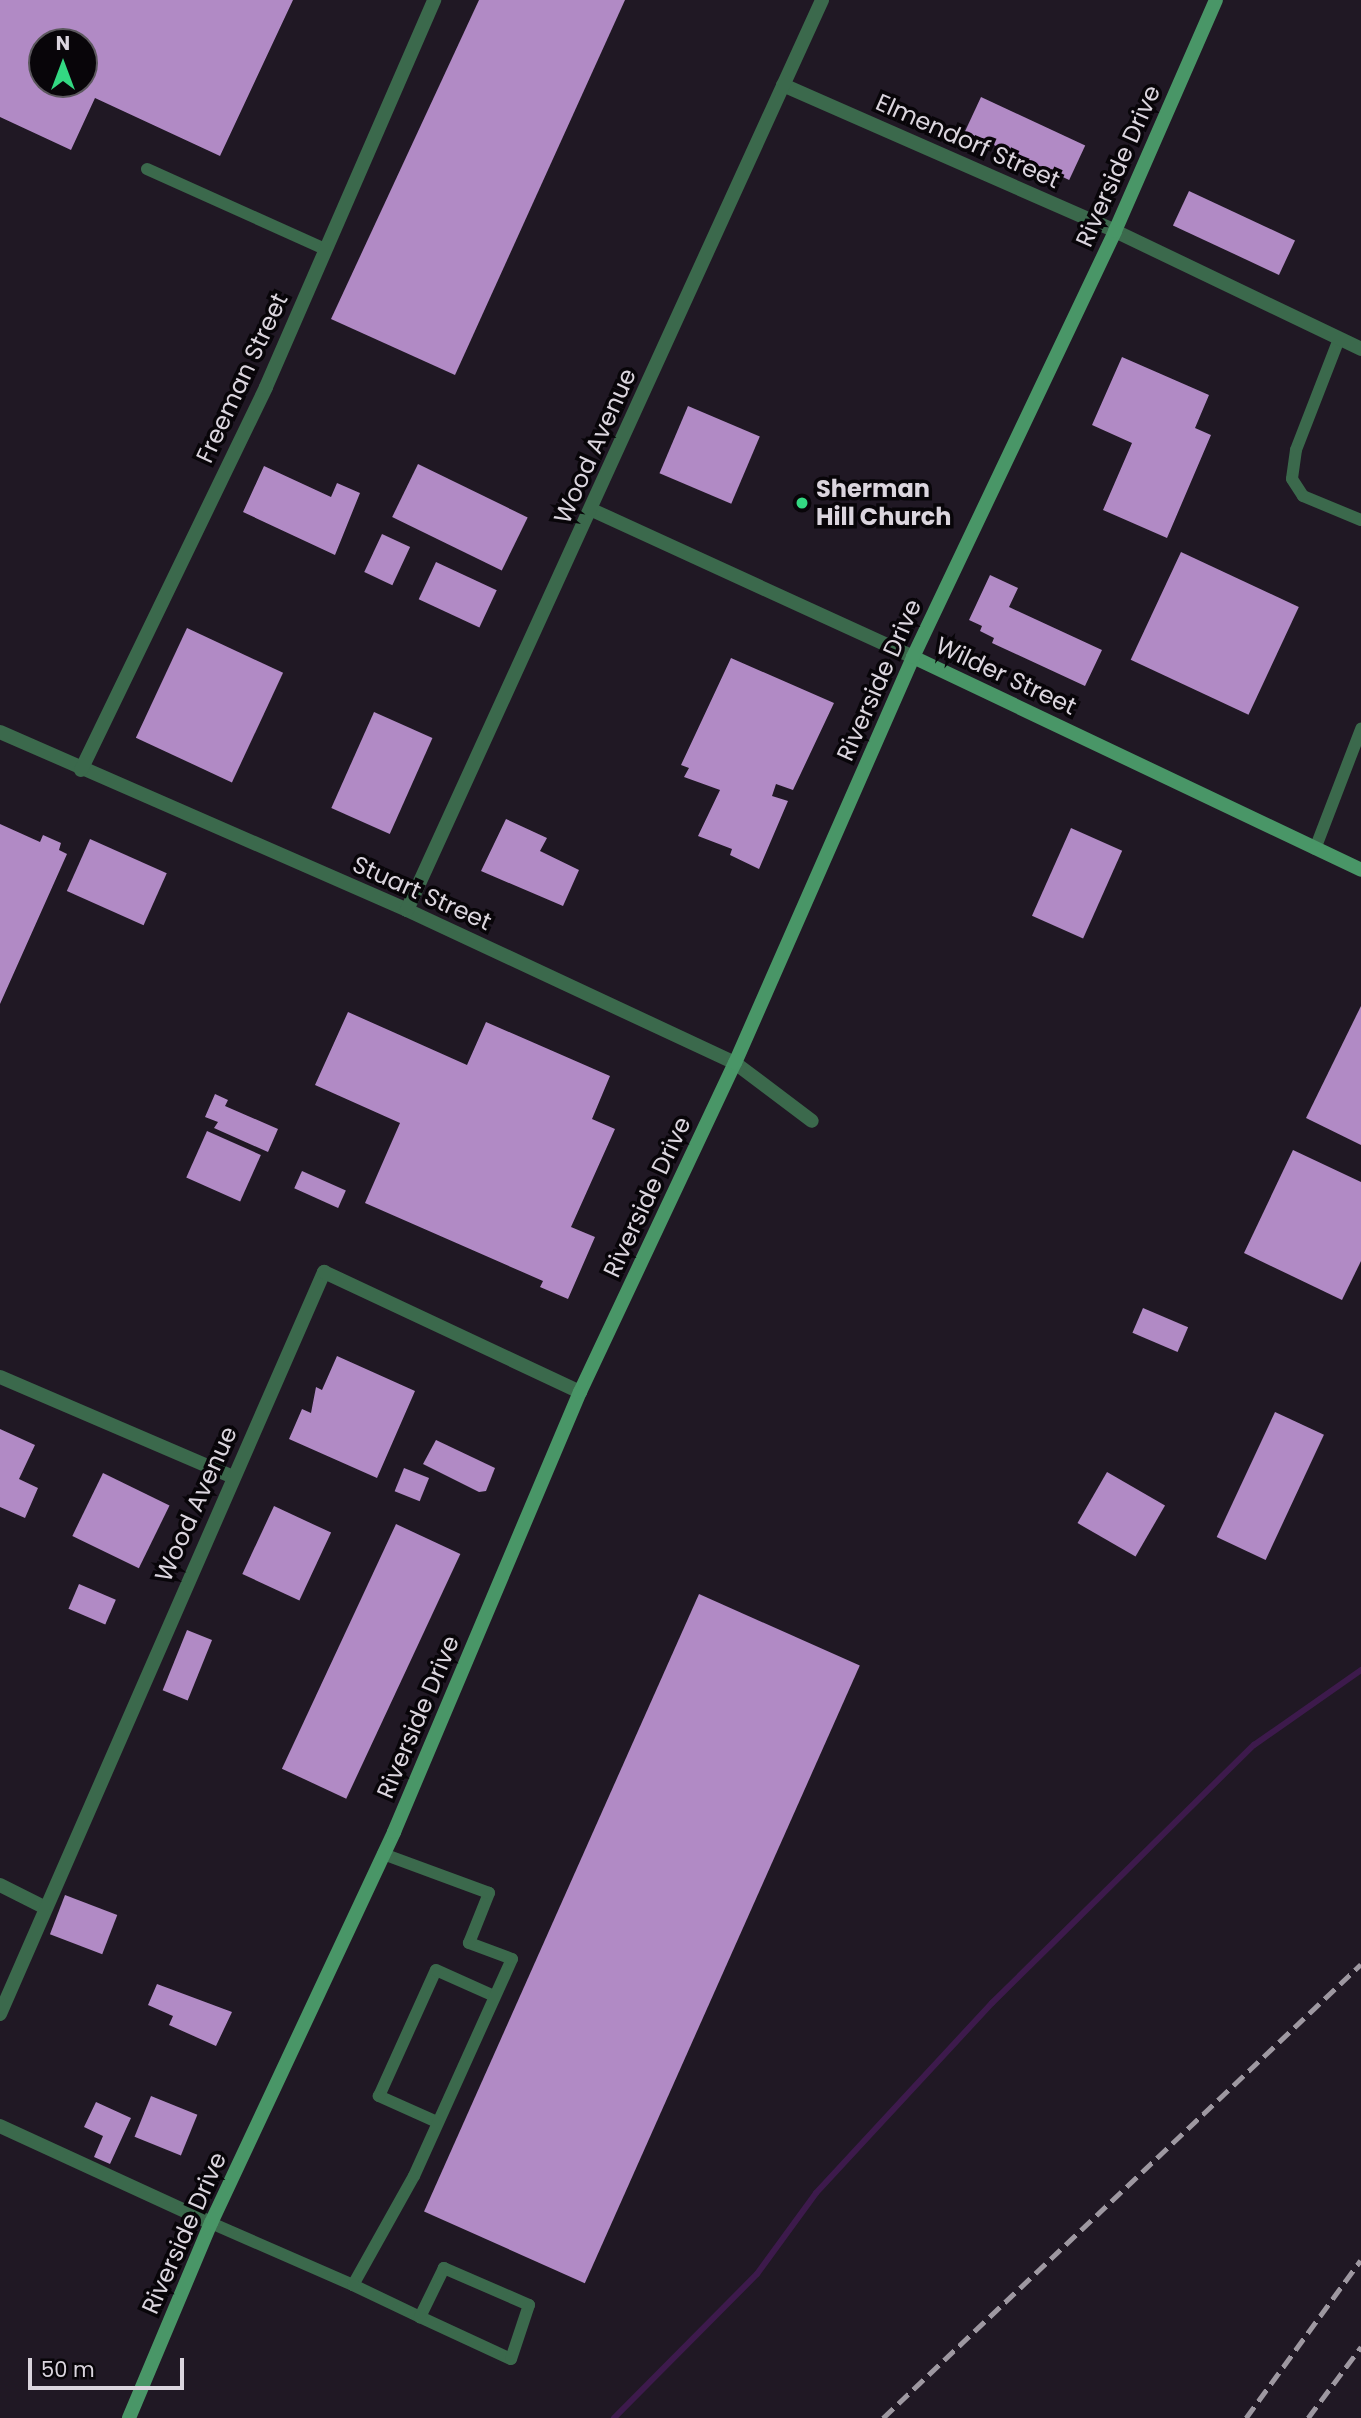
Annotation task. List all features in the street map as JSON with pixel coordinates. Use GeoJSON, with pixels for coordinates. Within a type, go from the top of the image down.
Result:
{"type":"FeatureCollection","features":[{"type":"Feature","properties":{"kind":"street","name":"Freeman Street"},"geometry":{"type":"LineString","coordinates":[[81,770],[266,387],[434,0]]}},
{"type":"Feature","properties":{"kind":"street","name":"Wood Avenue"},"geometry":{"type":"LineString","coordinates":[[407,910],[592,510],[822,0]]}},
{"type":"Feature","properties":{"kind":"street","name":"Riverside Drive"},"geometry":{"type":"LineString","coordinates":[[129,2418],[211,2223],[383,1854],[580,1392],[735,1063],[913,657],[1115,231],[1216,0]]}},
{"type":"Feature","properties":{"kind":"street","name":"Elmendorf Street"},"geometry":{"type":"LineString","coordinates":[[783,85],[1115,231],[1361,349]]}},
{"type":"Feature","properties":{"kind":"street","name":"Wilder Street"},"geometry":{"type":"LineString","coordinates":[[592,510],[913,657],[1361,870]]}},
{"type":"Feature","properties":{"kind":"street","name":"Stuart Street"},"geometry":{"type":"LineString","coordinates":[[0,732],[81,770],[407,910],[735,1063],[812,1121]]}},
{"type":"Feature","properties":{"kind":"street","name":"Wood Avenue"},"geometry":{"type":"LineString","coordinates":[[0,2014],[44,1907],[324,1272],[580,1392]]}},
{"type":"Feature","properties":{"kind":"street"},"geometry":{"type":"LineString","coordinates":[[0,1377],[233,1477]]}},
{"type":"Feature","properties":{"kind":"street"},"geometry":{"type":"LineString","coordinates":[[0,1885],[44,1907]]}},
{"type":"Feature","properties":{"kind":"street"},"geometry":{"type":"LineString","coordinates":[[0,2126],[211,2223]]}},
{"type":"Feature","properties":{"kind":"lane"},"geometry":{"type":"LineString","coordinates":[[147,169],[326,249]]}},
{"type":"Feature","properties":{"kind":"lane"},"geometry":{"type":"LineString","coordinates":[[1339,339],[1296,450],[1292,479],[1303,496],[1361,520]]}},
{"type":"Feature","properties":{"kind":"lane"},"geometry":{"type":"LineString","coordinates":[[1315,849],[1361,729]]}},
{"type":"Feature","properties":{"kind":"lane"},"geometry":{"type":"LineString","coordinates":[[353,2285],[414,2176],[512,1959],[469,1943],[489,1893],[383,1854]]}},
{"type":"Feature","properties":{"kind":"lane"},"geometry":{"type":"LineString","coordinates":[[437,2122],[379,2096],[436,1970],[494,1996]]}},
{"type":"Feature","properties":{"kind":"lane"},"geometry":{"type":"LineString","coordinates":[[211,2223],[353,2285],[420,2317],[511,2359],[530,2305],[444,2268],[420,2317]]}},
{"type":"Feature","properties":{"kind":"building"},"geometry":{"type":"Polygon","coordinates":[[[0,0],[293,0],[220,156],[95,98],[71,150],[0,117],[0,0]]]}},
{"type":"Feature","properties":{"kind":"building"},"geometry":{"type":"Polygon","coordinates":[[[479,0],[625,0],[455,375],[331,319],[479,0]]]}},
{"type":"Feature","properties":{"kind":"building"},"geometry":{"type":"Polygon","coordinates":[[[981,97],[1085,146],[1069,180],[965,131],[981,97]]]}},
{"type":"Feature","properties":{"kind":"building"},"geometry":{"type":"Polygon","coordinates":[[[1189,191],[1295,240],[1279,275],[1173,225],[1189,191]]]}},
{"type":"Feature","properties":{"kind":"building"},"geometry":{"type":"Polygon","coordinates":[[[1122,357],[1209,395],[1195,428],[1211,435],[1167,538],[1103,510],[1132,443],[1092,425],[1122,357]]]}},
{"type":"Feature","properties":{"kind":"building"},"geometry":{"type":"Polygon","coordinates":[[[688,406],[760,436],[731,504],[659,473],[688,406]]]}},
{"type":"Feature","properties":{"kind":"building"},"geometry":{"type":"Polygon","coordinates":[[[418,464],[528,517],[502,571],[392,517],[418,464]]]}},
{"type":"Feature","properties":{"kind":"building"},"geometry":{"type":"Polygon","coordinates":[[[264,466],[331,497],[337,483],[360,493],[335,555],[243,512],[264,466]]]}},
{"type":"Feature","properties":{"kind":"building"},"geometry":{"type":"Polygon","coordinates":[[[382,534],[410,547],[392,585],[364,572],[382,534]]]}},
{"type":"Feature","properties":{"kind":"building"},"geometry":{"type":"Polygon","coordinates":[[[1181,552],[1299,607],[1249,715],[1131,660],[1181,552]]]}},
{"type":"Feature","properties":{"kind":"building"},"geometry":{"type":"Polygon","coordinates":[[[436,562],[497,590],[479,627],[419,599],[436,562]]]}},
{"type":"Feature","properties":{"kind":"building"},"geometry":{"type":"Polygon","coordinates":[[[990,575],[1018,588],[1009,607],[1102,650],[1085,686],[992,643],[994,638],[980,631],[982,626],[969,620],[990,575]]]}},
{"type":"Feature","properties":{"kind":"building"},"geometry":{"type":"Polygon","coordinates":[[[187,628],[283,673],[232,782],[136,738],[187,628]]]}},
{"type":"Feature","properties":{"kind":"building"},"geometry":{"type":"Polygon","coordinates":[[[731,658],[834,703],[793,790],[776,784],[772,796],[788,801],[759,869],[730,855],[732,849],[698,836],[720,790],[684,777],[689,768],[681,765],[731,658]]]}},
{"type":"Feature","properties":{"kind":"building"},"geometry":{"type":"Polygon","coordinates":[[[374,712],[432,738],[390,834],[331,808],[374,712]]]}},
{"type":"Feature","properties":{"kind":"building"},"geometry":{"type":"Polygon","coordinates":[[[506,819],[547,838],[540,851],[579,870],[563,906],[481,871],[506,819]]]}},
{"type":"Feature","properties":{"kind":"building"},"geometry":{"type":"Polygon","coordinates":[[[0,824],[40,842],[43,835],[61,843],[59,850],[67,854],[0,1004],[0,824]]]}},
{"type":"Feature","properties":{"kind":"building"},"geometry":{"type":"Polygon","coordinates":[[[1071,828],[1122,851],[1083,938],[1032,916],[1071,828]]]}},
{"type":"Feature","properties":{"kind":"building"},"geometry":{"type":"Polygon","coordinates":[[[90,839],[167,873],[144,925],[67,891],[90,839]]]}},
{"type":"Feature","properties":{"kind":"building"},"geometry":{"type":"Polygon","coordinates":[[[1361,1006],[1361,1145],[1306,1118],[1361,1006]]]}},
{"type":"Feature","properties":{"kind":"building"},"geometry":{"type":"Polygon","coordinates":[[[348,1012],[467,1065],[486,1022],[610,1076],[592,1119],[615,1129],[571,1227],[595,1237],[568,1299],[540,1287],[543,1281],[365,1203],[400,1123],[315,1085],[348,1012]]]}},
{"type":"Feature","properties":{"kind":"building"},"geometry":{"type":"Polygon","coordinates":[[[215,1094],[228,1100],[225,1106],[278,1129],[268,1152],[214,1128],[218,1122],[205,1117],[215,1094]]]}},
{"type":"Feature","properties":{"kind":"building"},"geometry":{"type":"Polygon","coordinates":[[[207,1131],[261,1155],[240,1202],[186,1178],[207,1131]]]}},
{"type":"Feature","properties":{"kind":"building"},"geometry":{"type":"Polygon","coordinates":[[[1293,1150],[1361,1182],[1361,1261],[1342,1300],[1244,1253],[1293,1150]]]}},
{"type":"Feature","properties":{"kind":"building"},"geometry":{"type":"Polygon","coordinates":[[[302,1171],[346,1191],[338,1208],[294,1188],[302,1171]]]}},
{"type":"Feature","properties":{"kind":"building"},"geometry":{"type":"Polygon","coordinates":[[[1143,1308],[1188,1327],[1178,1352],[1132,1333],[1143,1308]]]}},
{"type":"Feature","properties":{"kind":"building"},"geometry":{"type":"Polygon","coordinates":[[[337,1356],[415,1391],[377,1478],[289,1439],[302,1409],[311,1413],[316,1387],[322,1390],[337,1356]]]}},
{"type":"Feature","properties":{"kind":"building"},"geometry":{"type":"Polygon","coordinates":[[[1275,1412],[1324,1435],[1266,1560],[1217,1537],[1275,1412]]]}},
{"type":"Feature","properties":{"kind":"building"},"geometry":{"type":"Polygon","coordinates":[[[0,1429],[35,1445],[19,1479],[38,1488],[25,1518],[0,1507],[0,1429]]]}},
{"type":"Feature","properties":{"kind":"building"},"geometry":{"type":"Polygon","coordinates":[[[436,1440],[495,1468],[486,1491],[479,1492],[423,1464],[436,1440]]]}},
{"type":"Feature","properties":{"kind":"building"},"geometry":{"type":"Polygon","coordinates":[[[404,1468],[429,1478],[420,1501],[395,1491],[404,1468]]]}},
{"type":"Feature","properties":{"kind":"building"},"geometry":{"type":"Polygon","coordinates":[[[1107,1472],[1165,1506],[1136,1557],[1078,1523],[1107,1472]]]}},
{"type":"Feature","properties":{"kind":"building"},"geometry":{"type":"Polygon","coordinates":[[[103,1473],[170,1505],[139,1568],[72,1536],[103,1473]]]}},
{"type":"Feature","properties":{"kind":"building"},"geometry":{"type":"Polygon","coordinates":[[[274,1506],[331,1533],[299,1601],[242,1574],[274,1506]]]}},
{"type":"Feature","properties":{"kind":"building"},"geometry":{"type":"Polygon","coordinates":[[[396,1524],[460,1554],[346,1799],[282,1769],[396,1524]]]}},
{"type":"Feature","properties":{"kind":"building"},"geometry":{"type":"Polygon","coordinates":[[[79,1584],[116,1600],[105,1624],[68,1609],[79,1584]]]}},
{"type":"Feature","properties":{"kind":"building"},"geometry":{"type":"Polygon","coordinates":[[[699,1594],[860,1666],[585,2283],[424,2212],[699,1594]]]}},
{"type":"Feature","properties":{"kind":"building"},"geometry":{"type":"Polygon","coordinates":[[[187,1630],[212,1640],[188,1700],[163,1690],[187,1630]]]}},
{"type":"Feature","properties":{"kind":"building"},"geometry":{"type":"Polygon","coordinates":[[[65,1895],[117,1915],[102,1954],[50,1934],[65,1895]]]}},
{"type":"Feature","properties":{"kind":"building"},"geometry":{"type":"Polygon","coordinates":[[[157,1984],[232,2012],[216,2046],[169,2025],[173,2016],[148,2005],[157,1984]]]}},
{"type":"Feature","properties":{"kind":"building"},"geometry":{"type":"Polygon","coordinates":[[[151,2096],[197,2115],[181,2156],[135,2137],[151,2096]]]}},
{"type":"Feature","properties":{"kind":"building"},"geometry":{"type":"Polygon","coordinates":[[[96,2102],[131,2118],[110,2164],[94,2157],[103,2136],[84,2127],[96,2102]]]}},
{"type":"Feature","properties":{"kind":"waterway"},"geometry":{"type":"LineString","coordinates":[[614,2418],[757,2274],[816,2193],[992,2003],[1254,1745],[1361,1670]]}},
{"type":"Feature","properties":{"kind":"railway"},"geometry":{"type":"LineString","coordinates":[[883,2418],[1361,1964]]}},
{"type":"Feature","properties":{"kind":"railway"},"geometry":{"type":"LineString","coordinates":[[1246,2418],[1361,2260]]}},
{"type":"Feature","properties":{"kind":"railway"},"geometry":{"type":"LineString","coordinates":[[1308,2418],[1361,2347]]}},
{"type":"Feature","properties":{"kind":"place","name":"Sherman Hill Church"},"geometry":{"type":"Point","coordinates":[802,503]}}]}
